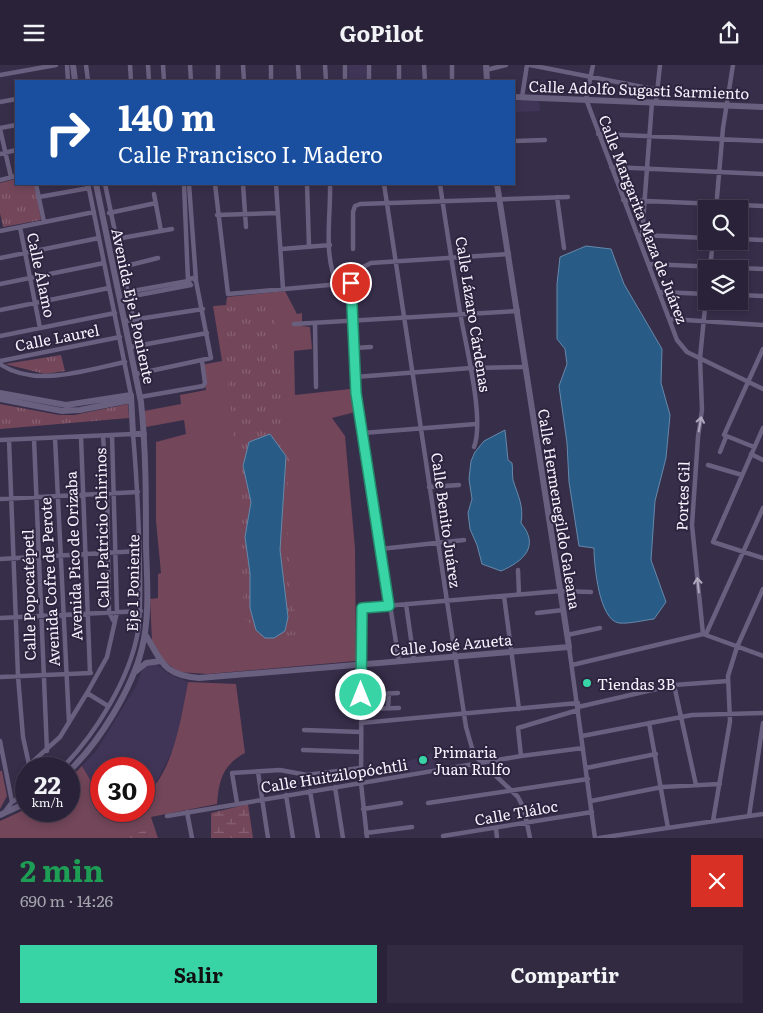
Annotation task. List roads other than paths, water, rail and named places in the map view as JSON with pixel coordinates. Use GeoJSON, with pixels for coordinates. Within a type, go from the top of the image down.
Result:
{"type":"FeatureCollection","features":[{"type":"Feature","properties":{"kind":"street"},"geometry":{"type":"LineString","coordinates":[[13,65],[14,71]]}},
{"type":"Feature","properties":{"kind":"street"},"geometry":{"type":"LineString","coordinates":[[0,75],[39,66],[56,65]]}},
{"type":"Feature","properties":{"kind":"street"},"geometry":{"type":"LineString","coordinates":[[67,65],[68,80]]}},
{"type":"Feature","properties":{"kind":"street"},"geometry":{"type":"LineString","coordinates":[[73,65],[75,80]]}},
{"type":"Feature","properties":{"kind":"street"},"geometry":{"type":"LineString","coordinates":[[86,65],[88,80]]}},
{"type":"Feature","properties":{"kind":"street"},"geometry":{"type":"LineString","coordinates":[[130,65],[131,80]]}},
{"type":"Feature","properties":{"kind":"street"},"geometry":{"type":"LineString","coordinates":[[148,65],[149,80]]}},
{"type":"Feature","properties":{"kind":"street"},"geometry":{"type":"LineString","coordinates":[[163,65],[164,80]]}},
{"type":"Feature","properties":{"kind":"street"},"geometry":{"type":"LineString","coordinates":[[190,65],[191,80]]}},
{"type":"Feature","properties":{"kind":"street"},"geometry":{"type":"LineString","coordinates":[[218,65],[218,80]]}},
{"type":"Feature","properties":{"kind":"street"},"geometry":{"type":"LineString","coordinates":[[244,65],[244,80]]}},
{"type":"Feature","properties":{"kind":"street"},"geometry":{"type":"LineString","coordinates":[[271,65],[272,80]]}},
{"type":"Feature","properties":{"kind":"street"},"geometry":{"type":"LineString","coordinates":[[298,65],[299,80]]}},
{"type":"Feature","properties":{"kind":"street"},"geometry":{"type":"LineString","coordinates":[[325,65],[326,80]]}},
{"type":"Feature","properties":{"kind":"street"},"geometry":{"type":"LineString","coordinates":[[345,65],[345,80]]}},
{"type":"Feature","properties":{"kind":"street"},"geometry":{"type":"LineString","coordinates":[[369,65],[369,80]]}},
{"type":"Feature","properties":{"kind":"street"},"geometry":{"type":"LineString","coordinates":[[399,65],[399,80]]}},
{"type":"Feature","properties":{"kind":"street"},"geometry":{"type":"LineString","coordinates":[[424,65],[425,80]]}},
{"type":"Feature","properties":{"kind":"street"},"geometry":{"type":"LineString","coordinates":[[452,65],[452,80]]}},
{"type":"Feature","properties":{"kind":"street"},"geometry":{"type":"LineString","coordinates":[[486,80],[486,67],[506,65]]}},
{"type":"Feature","properties":{"kind":"street"},"geometry":{"type":"LineString","coordinates":[[522,97],[529,65],[658,90]]}},
{"type":"Feature","properties":{"kind":"street"},"geometry":{"type":"LineString","coordinates":[[586,99],[592,65]]}},
{"type":"Feature","properties":{"kind":"street"},"geometry":{"type":"LineString","coordinates":[[660,65],[658,90],[654,102],[650,135],[640,235],[698,238]]}},
{"type":"Feature","properties":{"kind":"street"},"geometry":{"type":"LineString","coordinates":[[717,200],[722,139],[733,65]]}},
{"type":"Feature","properties":{"kind":"street","name":"Calle Adolfo Sugasti Sarmiento"},"geometry":{"type":"LineString","coordinates":[[515,97],[763,107]]}},
{"type":"Feature","properties":{"kind":"street"},"geometry":{"type":"LineString","coordinates":[[0,102],[15,99]]}},
{"type":"Feature","properties":{"kind":"street","name":"Calle Margarita Maza de Juárez"},"geometry":{"type":"LineString","coordinates":[[586,99],[623,200],[640,235],[649,264],[681,347],[700,358]]}},
{"type":"Feature","properties":{"kind":"street"},"geometry":{"type":"LineString","coordinates":[[0,180],[14,177],[2,153],[0,128],[15,125]]}},
{"type":"Feature","properties":{"kind":"street"},"geometry":{"type":"LineString","coordinates":[[598,134],[763,141]]}},
{"type":"Feature","properties":{"kind":"street"},"geometry":{"type":"LineString","coordinates":[[515,141],[546,140]]}},
{"type":"Feature","properties":{"kind":"street"},"geometry":{"type":"LineString","coordinates":[[2,153],[15,150]]}},
{"type":"Feature","properties":{"kind":"street"},"geometry":{"type":"LineString","coordinates":[[611,167],[763,174]]}},
{"type":"Feature","properties":{"kind":"street"},"geometry":{"type":"LineString","coordinates":[[36,185],[44,222]]}},
{"type":"Feature","properties":{"kind":"street","name":"Avenida Eje 1 Poniente"},"geometry":{"type":"LineString","coordinates":[[96,185],[102,215],[127,310],[134,320],[139,346]]}},
{"type":"Feature","properties":{"kind":"street","name":"Avenida Eje 1 Poniente"},"geometry":{"type":"LineString","coordinates":[[105,185],[127,295],[125,321],[140,397],[144,434]]}},
{"type":"Feature","properties":{"kind":"street"},"geometry":{"type":"LineString","coordinates":[[136,374],[211,358],[203,309],[192,282],[188,213],[184,185]]}},
{"type":"Feature","properties":{"kind":"street"},"geometry":{"type":"LineString","coordinates":[[188,213],[189,185]]}},
{"type":"Feature","properties":{"kind":"street"},"geometry":{"type":"LineString","coordinates":[[215,185],[228,294],[351,283]]}},
{"type":"Feature","properties":{"kind":"street"},"geometry":{"type":"LineString","coordinates":[[243,185],[246,227]]}},
{"type":"Feature","properties":{"kind":"street"},"geometry":{"type":"LineString","coordinates":[[276,185],[282,249],[283,289]]}},
{"type":"Feature","properties":{"kind":"street"},"geometry":{"type":"LineString","coordinates":[[307,185],[309,246]]}},
{"type":"Feature","properties":{"kind":"street"},"geometry":{"type":"LineString","coordinates":[[330,185],[332,274],[337,284]]}},
{"type":"Feature","properties":{"kind":"street","name":"Calle Benito Juárez"},"geometry":{"type":"LineString","coordinates":[[384,185],[397,260],[428,487],[464,713],[472,751],[482,763],[512,790],[521,803],[528,823],[530,838]]}},
{"type":"Feature","properties":{"kind":"street","name":"Calle Lázaro Cárdenas"},"geometry":{"type":"LineString","coordinates":[[440,185],[460,313],[471,368],[477,439],[474,447]]}},
{"type":"Feature","properties":{"kind":"street","name":"Calle Hermenegildo Galeana"},"geometry":{"type":"LineString","coordinates":[[497,185],[527,367],[597,838]]}},
{"type":"Feature","properties":{"kind":"street"},"geometry":{"type":"LineString","coordinates":[[39,197],[88,186]]}},
{"type":"Feature","properties":{"kind":"street","name":"Avenida Eje 1 Poniente"},"geometry":{"type":"LineString","coordinates":[[88,186],[131,397]]}},
{"type":"Feature","properties":{"kind":"street"},"geometry":{"type":"LineString","coordinates":[[154,194],[161,231]]}},
{"type":"Feature","properties":{"kind":"street"},"geometry":{"type":"LineString","coordinates":[[557,197],[564,248]]}},
{"type":"Feature","properties":{"kind":"street"},"geometry":{"type":"LineString","coordinates":[[353,249],[355,206],[443,200],[568,197]]}},
{"type":"Feature","properties":{"kind":"street"},"geometry":{"type":"LineString","coordinates":[[623,200],[698,205]]}},
{"type":"Feature","properties":{"kind":"street"},"geometry":{"type":"LineString","coordinates":[[102,215],[156,203]]}},
{"type":"Feature","properties":{"kind":"street"},"geometry":{"type":"LineString","coordinates":[[748,206],[763,206]]}},
{"type":"Feature","properties":{"kind":"street"},"geometry":{"type":"LineString","coordinates":[[0,231],[94,212]]}},
{"type":"Feature","properties":{"kind":"street"},"geometry":{"type":"LineString","coordinates":[[218,215],[278,213]]}},
{"type":"Feature","properties":{"kind":"street","name":"Calle Álamo"},"geometry":{"type":"LineString","coordinates":[[20,227],[40,328]]}},
{"type":"Feature","properties":{"kind":"street"},"geometry":{"type":"LineString","coordinates":[[116,239],[172,229]]}},
{"type":"Feature","properties":{"kind":"street"},"geometry":{"type":"LineString","coordinates":[[0,258],[99,238]]}},
{"type":"Feature","properties":{"kind":"street"},"geometry":{"type":"LineString","coordinates":[[748,239],[763,240]]}},
{"type":"Feature","properties":{"kind":"street"},"geometry":{"type":"LineString","coordinates":[[282,249],[330,245]]}},
{"type":"Feature","properties":{"kind":"street"},"geometry":{"type":"LineString","coordinates":[[398,661],[356,377],[351,283],[366,264],[397,260],[509,255]]}},
{"type":"Feature","properties":{"kind":"street"},"geometry":{"type":"LineString","coordinates":[[122,267],[158,258]]}},
{"type":"Feature","properties":{"kind":"street"},"geometry":{"type":"LineString","coordinates":[[0,284],[104,263]]}},
{"type":"Feature","properties":{"kind":"street"},"geometry":{"type":"LineString","coordinates":[[649,264],[698,267]]}},
{"type":"Feature","properties":{"kind":"street"},"geometry":{"type":"LineString","coordinates":[[748,269],[763,269]]}},
{"type":"Feature","properties":{"kind":"street"},"geometry":{"type":"LineString","coordinates":[[127,295],[192,282]]}},
{"type":"Feature","properties":{"kind":"street"},"geometry":{"type":"LineString","coordinates":[[0,310],[109,288]]}},
{"type":"Feature","properties":{"kind":"street"},"geometry":{"type":"LineString","coordinates":[[660,292],[698,294]]}},
{"type":"Feature","properties":{"kind":"street"},"geometry":{"type":"LineString","coordinates":[[748,296],[763,297]]}},
{"type":"Feature","properties":{"kind":"street"},"geometry":{"type":"LineString","coordinates":[[125,321],[203,309]]}},
{"type":"Feature","properties":{"kind":"street","name":"Portes Gil"},"geometry":{"type":"LineString","coordinates":[[705,310],[700,358],[702,410],[698,437],[692,525],[705,634]]}},
{"type":"Feature","properties":{"kind":"street"},"geometry":{"type":"LineString","coordinates":[[294,324],[404,316],[518,311]]}},
{"type":"Feature","properties":{"kind":"street"},"geometry":{"type":"LineString","coordinates":[[0,336],[115,313]]}},
{"type":"Feature","properties":{"kind":"street"},"geometry":{"type":"LineString","coordinates":[[670,319],[763,325]]}},
{"type":"Feature","properties":{"kind":"street"},"geometry":{"type":"LineString","coordinates":[[315,323],[316,387]]}},
{"type":"Feature","properties":{"kind":"street"},"geometry":{"type":"LineString","coordinates":[[131,347],[208,333]]}},
{"type":"Feature","properties":{"kind":"street","name":"Calle Laurel"},"geometry":{"type":"LineString","coordinates":[[0,362],[120,337]]}},
{"type":"Feature","properties":{"kind":"street"},"geometry":{"type":"LineString","coordinates":[[354,348],[371,347]]}},
{"type":"Feature","properties":{"kind":"street"},"geometry":{"type":"LineString","coordinates":[[720,452],[725,436],[763,349]]}},
{"type":"Feature","properties":{"kind":"street"},"geometry":{"type":"LineString","coordinates":[[700,358],[763,389]]}},
{"type":"Feature","properties":{"kind":"street"},"geometry":{"type":"LineString","coordinates":[[140,397],[203,386],[202,361]]}},
{"type":"Feature","properties":{"kind":"street"},"geometry":{"type":"LineString","coordinates":[[0,362],[16,371],[46,376],[125,362]]}},
{"type":"Feature","properties":{"kind":"street"},"geometry":{"type":"LineString","coordinates":[[356,377],[471,368],[527,367]]}},
{"type":"Feature","properties":{"kind":"street"},"geometry":{"type":"LineString","coordinates":[[0,393],[66,405],[131,397]]}},
{"type":"Feature","properties":{"kind":"street"},"geometry":{"type":"LineString","coordinates":[[0,399],[62,411],[80,410],[131,397]]}},
{"type":"Feature","properties":{"kind":"street"},"geometry":{"type":"LineString","coordinates":[[72,757],[108,706],[129,665],[145,612],[139,551],[138,492],[131,397]]}},
{"type":"Feature","properties":{"kind":"street"},"geometry":{"type":"LineString","coordinates":[[363,433],[476,424]]}},
{"type":"Feature","properties":{"kind":"street"},"geometry":{"type":"LineString","coordinates":[[763,428],[713,543],[763,558]]}},
{"type":"Feature","properties":{"kind":"street"},"geometry":{"type":"LineString","coordinates":[[0,440],[144,434]]}},
{"type":"Feature","properties":{"kind":"street","name":"Eje 1 Poniente"},"geometry":{"type":"LineString","coordinates":[[80,759],[107,721],[134,672],[145,634],[144,434]]}},
{"type":"Feature","properties":{"kind":"street","name":"Calle Patricio Chirinos"},"geometry":{"type":"LineString","coordinates":[[41,757],[69,724],[110,648],[113,620],[117,612],[112,435]]}},
{"type":"Feature","properties":{"kind":"street","name":"Calle Patricio Chirinos"},"geometry":{"type":"LineString","coordinates":[[103,436],[108,493],[110,613],[113,620]]}},
{"type":"Feature","properties":{"kind":"street"},"geometry":{"type":"LineString","coordinates":[[725,436],[754,447]]}},
{"type":"Feature","properties":{"kind":"street","name":"Avenida Pico de Orizaba"},"geometry":{"type":"LineString","coordinates":[[81,437],[87,554],[90,673]]}},
{"type":"Feature","properties":{"kind":"street","name":"Avenida Cofre de Perote"},"geometry":{"type":"LineString","coordinates":[[54,438],[69,724]]}},
{"type":"Feature","properties":{"kind":"street","name":"Calle Popocatépetl"},"geometry":{"type":"LineString","coordinates":[[34,439],[38,497],[42,675],[47,751]]}},
{"type":"Feature","properties":{"kind":"street"},"geometry":{"type":"LineString","coordinates":[[9,440],[10,498],[18,617],[18,677],[23,737],[28,757]]}},
{"type":"Feature","properties":{"kind":"street"},"geometry":{"type":"LineString","coordinates":[[751,454],[763,460]]}},
{"type":"Feature","properties":{"kind":"street"},"geometry":{"type":"LineString","coordinates":[[708,465],[742,475]]}},
{"type":"Feature","properties":{"kind":"street"},"geometry":{"type":"LineString","coordinates":[[428,487],[459,485]]}},
{"type":"Feature","properties":{"kind":"street"},"geometry":{"type":"LineString","coordinates":[[0,499],[138,492]]}},
{"type":"Feature","properties":{"kind":"street"},"geometry":{"type":"LineString","coordinates":[[705,634],[763,508]]}},
{"type":"Feature","properties":{"kind":"street"},"geometry":{"type":"LineString","coordinates":[[108,521],[114,521]]}},
{"type":"Feature","properties":{"kind":"street"},"geometry":{"type":"LineString","coordinates":[[380,549],[464,540]]}},
{"type":"Feature","properties":{"kind":"street"},"geometry":{"type":"LineString","coordinates":[[0,559],[139,551]]}},
{"type":"Feature","properties":{"kind":"street"},"geometry":{"type":"LineString","coordinates":[[518,570],[519,594]]}},
{"type":"Feature","properties":{"kind":"street"},"geometry":{"type":"LineString","coordinates":[[713,821],[731,713],[728,681],[737,647],[763,589]]}},
{"type":"Feature","properties":{"kind":"street"},"geometry":{"type":"LineString","coordinates":[[412,827],[367,835],[360,783],[362,608],[560,591],[591,592]]}},
{"type":"Feature","properties":{"kind":"street"},"geometry":{"type":"LineString","coordinates":[[504,596],[519,709]]}},
{"type":"Feature","properties":{"kind":"street"},"geometry":{"type":"LineString","coordinates":[[406,604],[414,659]]}},
{"type":"Feature","properties":{"kind":"street"},"geometry":{"type":"LineString","coordinates":[[537,613],[563,609]]}},
{"type":"Feature","properties":{"kind":"street"},"geometry":{"type":"LineString","coordinates":[[0,618],[145,612]]}},
{"type":"Feature","properties":{"kind":"street"},"geometry":{"type":"LineString","coordinates":[[567,635],[600,628]]}},
{"type":"Feature","properties":{"kind":"street","name":"Calle José Azueta"},"geometry":{"type":"LineString","coordinates":[[145,634],[160,661],[178,674],[199,678],[569,647]]}},
{"type":"Feature","properties":{"kind":"street"},"geometry":{"type":"LineString","coordinates":[[572,665],[705,634],[763,657]]}},
{"type":"Feature","properties":{"kind":"street"},"geometry":{"type":"LineString","coordinates":[[134,672],[146,663],[160,661]]}},
{"type":"Feature","properties":{"kind":"street"},"geometry":{"type":"LineString","coordinates":[[0,677],[98,673]]}},
{"type":"Feature","properties":{"kind":"street"},"geometry":{"type":"LineString","coordinates":[[521,756],[518,728],[578,707],[674,685],[728,681]]}},
{"type":"Feature","properties":{"kind":"street"},"geometry":{"type":"LineString","coordinates":[[674,685],[696,785]]}},
{"type":"Feature","properties":{"kind":"street"},"geometry":{"type":"LineString","coordinates":[[87,693],[108,706]]}},
{"type":"Feature","properties":{"kind":"street"},"geometry":{"type":"LineString","coordinates":[[388,708],[389,693]]}},
{"type":"Feature","properties":{"kind":"street"},"geometry":{"type":"LineString","coordinates":[[361,695],[398,693]]}},
{"type":"Feature","properties":{"kind":"street"},"geometry":{"type":"LineString","coordinates":[[361,723],[464,713],[578,707]]}},
{"type":"Feature","properties":{"kind":"street"},"geometry":{"type":"LineString","coordinates":[[361,709],[400,708]]}},
{"type":"Feature","properties":{"kind":"street"},"geometry":{"type":"LineString","coordinates":[[582,736],[681,717],[731,713],[763,713]]}},
{"type":"Feature","properties":{"kind":"street"},"geometry":{"type":"LineString","coordinates":[[649,723],[668,828]]}},
{"type":"Feature","properties":{"kind":"street"},"geometry":{"type":"LineString","coordinates":[[749,816],[763,723]]}},
{"type":"Feature","properties":{"kind":"street"},"geometry":{"type":"LineString","coordinates":[[304,731],[361,732]]}},
{"type":"Feature","properties":{"kind":"street"},"geometry":{"type":"LineString","coordinates":[[0,741],[12,802]]}},
{"type":"Feature","properties":{"kind":"street","name":"Calle Huitzilopóchtli"},"geometry":{"type":"LineString","coordinates":[[167,816],[583,747]]}},
{"type":"Feature","properties":{"kind":"street"},"geometry":{"type":"LineString","coordinates":[[302,750],[361,751]]}},
{"type":"Feature","properties":{"kind":"street"},"geometry":{"type":"LineString","coordinates":[[586,768],[656,754]]}},
{"type":"Feature","properties":{"kind":"street"},"geometry":{"type":"LineString","coordinates":[[237,803],[232,773],[280,770],[307,775],[360,768]]}},
{"type":"Feature","properties":{"kind":"street"},"geometry":{"type":"LineString","coordinates":[[258,772],[268,838]]}},
{"type":"Feature","properties":{"kind":"street"},"geometry":{"type":"LineString","coordinates":[[428,803],[588,779]]}},
{"type":"Feature","properties":{"kind":"street"},"geometry":{"type":"LineString","coordinates":[[591,801],[662,787],[720,784]]}},
{"type":"Feature","properties":{"kind":"street"},"geometry":{"type":"LineString","coordinates":[[335,787],[343,838]]}},
{"type":"Feature","properties":{"kind":"street"},"geometry":{"type":"LineString","coordinates":[[310,791],[318,838]]}},
{"type":"Feature","properties":{"kind":"street"},"geometry":{"type":"LineString","coordinates":[[286,795],[293,838]]}},
{"type":"Feature","properties":{"kind":"street"},"geometry":{"type":"LineString","coordinates":[[1,814],[15,800]]}},
{"type":"Feature","properties":{"kind":"street"},"geometry":{"type":"LineString","coordinates":[[363,809],[401,803]]}},
{"type":"Feature","properties":{"kind":"street"},"geometry":{"type":"LineString","coordinates":[[1,814],[15,808]]}},
{"type":"Feature","properties":{"kind":"street"},"geometry":{"type":"LineString","coordinates":[[187,812],[192,838]]}},
{"type":"Feature","properties":{"kind":"street","name":"Calle Tláloc"},"geometry":{"type":"LineString","coordinates":[[443,836],[464,836],[592,812]]}},
{"type":"Feature","properties":{"kind":"street"},"geometry":{"type":"LineString","coordinates":[[597,838],[763,814]]}},
{"type":"Feature","properties":{"kind":"street"},"geometry":{"type":"LineString","coordinates":[[496,829],[497,838]]}},
{"type":"Feature","properties":{"kind":"water"},"geometry":{"type":"Polygon","coordinates":[[[586,246],[611,249],[624,284],[662,349],[661,383],[670,415],[666,458],[655,501],[651,560],[666,602],[654,619],[619,623],[612,620],[602,602],[599,591],[594,548],[579,546],[569,482],[567,443],[559,386],[567,364],[565,349],[557,339],[557,284],[560,257],[586,246]]]}},
{"type":"Feature","properties":{"kind":"water"},"geometry":{"type":"Polygon","coordinates":[[[505,430],[508,460],[512,463],[513,480],[521,506],[521,523],[527,531],[529,546],[527,552],[516,563],[501,571],[482,564],[470,529],[468,513],[472,499],[469,479],[471,461],[475,452],[484,441],[505,430]]]}},
{"type":"Feature","properties":{"kind":"water"},"geometry":{"type":"Polygon","coordinates":[[[270,434],[286,456],[280,550],[288,617],[285,631],[274,638],[265,638],[256,630],[250,608],[250,573],[245,537],[251,502],[243,466],[249,442],[270,434]]]}},
{"type":"Feature","properties":{"kind":"place","name":"Tiendas 3B"},"geometry":{"type":"Point","coordinates":[587,683]}},
{"type":"Feature","properties":{"kind":"place","name":"Primaria Juan Rulfo"},"geometry":{"type":"Point","coordinates":[423,760]}}]}
